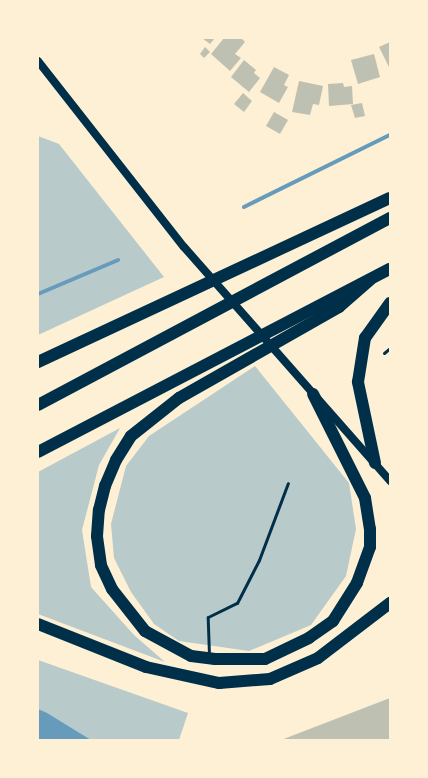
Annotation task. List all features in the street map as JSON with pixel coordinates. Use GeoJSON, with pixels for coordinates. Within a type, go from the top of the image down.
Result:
{"type":"FeatureCollection","features":[{"type":"Feature","properties":{"kind":"highway"},"geometry":{"type":"LineString","coordinates":[[38,362],[390,198]]}},
{"type":"Feature","properties":{"kind":"highway"},"geometry":{"type":"LineString","coordinates":[[38,404],[390,218]]}},
{"type":"Feature","properties":{"kind":"highway"},"geometry":{"type":"LineString","coordinates":[[38,452],[390,269]]}},
{"type":"Feature","properties":{"kind":"highway"},"geometry":{"type":"LineString","coordinates":[[313,394],[365,498],[370,547],[359,577],[333,621],[309,638],[265,659],[209,658],[191,656],[145,632],[112,589],[101,565],[97,536],[99,510],[104,486],[116,460],[132,436],[154,416],[179,398],[339,307],[370,280]]}},
{"type":"Feature","properties":{"kind":"highway"},"geometry":{"type":"LineString","coordinates":[[376,463],[358,382],[365,338],[390,303]]}},
{"type":"Feature","properties":{"kind":"highway"},"geometry":{"type":"LineString","coordinates":[[38,624],[146,667],[219,683],[270,679],[318,658],[390,602]]}},
{"type":"Feature","properties":{"kind":"main road"},"geometry":{"type":"LineString","coordinates":[[38,61],[184,247],[390,480]]}},
{"type":"Feature","properties":{"kind":"lane"},"geometry":{"type":"LineString","coordinates":[[384,353],[390,348]]}},
{"type":"Feature","properties":{"kind":"lane"},"geometry":{"type":"LineString","coordinates":[[209,658],[208,618],[237,603],[259,560],[288,483]]}},
{"type":"Feature","properties":{"kind":"shaded area"},"geometry":{"type":"Polygon","coordinates":[[[38,136],[59,144],[164,277],[38,335],[38,136]]]}},
{"type":"Feature","properties":{"kind":"shaded area"},"geometry":{"type":"Polygon","coordinates":[[[255,366],[349,483],[356,529],[346,576],[311,625],[249,651],[179,641],[154,624],[131,592],[114,558],[111,524],[126,466],[149,436],[255,366]]]}},
{"type":"Feature","properties":{"kind":"shaded area"},"geometry":{"type":"Polygon","coordinates":[[[120,428],[99,465],[82,530],[91,587],[134,635],[165,662],[38,614],[38,472],[120,428]]]}},
{"type":"Feature","properties":{"kind":"shaded area"},"geometry":{"type":"Polygon","coordinates":[[[38,660],[188,713],[179,740],[38,740],[38,660]]]}},
{"type":"Feature","properties":{"kind":"water"},"geometry":{"type":"Polygon","coordinates":[[[38,709],[47,713],[91,740],[38,740],[38,709]]]}},
{"type":"Feature","properties":{"kind":"building"},"geometry":{"type":"Polygon","coordinates":[[[202,38],[215,38],[210,44],[202,38]]]}},
{"type":"Feature","properties":{"kind":"building"},"geometry":{"type":"Polygon","coordinates":[[[224,38],[241,38],[245,42],[235,54],[241,58],[230,71],[211,54],[224,38]]]}},
{"type":"Feature","properties":{"kind":"building"},"geometry":{"type":"Polygon","coordinates":[[[390,42],[390,69],[379,47],[390,42]]]}},
{"type":"Feature","properties":{"kind":"building"},"geometry":{"type":"Polygon","coordinates":[[[205,47],[210,52],[204,58],[200,54],[205,47]]]}},
{"type":"Feature","properties":{"kind":"building"},"geometry":{"type":"Polygon","coordinates":[[[374,54],[380,77],[358,84],[351,60],[374,54]]]}},
{"type":"Feature","properties":{"kind":"building"},"geometry":{"type":"Polygon","coordinates":[[[244,60],[256,70],[254,73],[260,78],[249,92],[231,77],[244,60]]]}},
{"type":"Feature","properties":{"kind":"building"},"geometry":{"type":"Polygon","coordinates":[[[274,67],[289,75],[284,85],[288,87],[279,103],[260,92],[274,67]]]}},
{"type":"Feature","properties":{"kind":"building"},"geometry":{"type":"Polygon","coordinates":[[[299,81],[323,86],[319,105],[313,104],[310,115],[292,112],[299,81]]]}},
{"type":"Feature","properties":{"kind":"building"},"geometry":{"type":"Polygon","coordinates":[[[343,83],[344,87],[352,86],[353,104],[329,106],[328,84],[343,83]]]}},
{"type":"Feature","properties":{"kind":"building"},"geometry":{"type":"Polygon","coordinates":[[[243,93],[252,101],[244,112],[234,104],[243,93]]]}},
{"type":"Feature","properties":{"kind":"building"},"geometry":{"type":"Polygon","coordinates":[[[362,103],[365,116],[355,118],[351,105],[362,103]]]}},
{"type":"Feature","properties":{"kind":"building"},"geometry":{"type":"Polygon","coordinates":[[[274,112],[288,120],[280,134],[266,126],[274,112]]]}},
{"type":"Feature","properties":{"kind":"building"},"geometry":{"type":"Polygon","coordinates":[[[390,698],[390,740],[281,740],[390,698]]]}},
{"type":"Feature","properties":{"kind":"waterway"},"geometry":{"type":"LineString","coordinates":[[244,207],[390,135]]}},
{"type":"Feature","properties":{"kind":"waterway"},"geometry":{"type":"LineString","coordinates":[[38,294],[118,260]]}}]}
